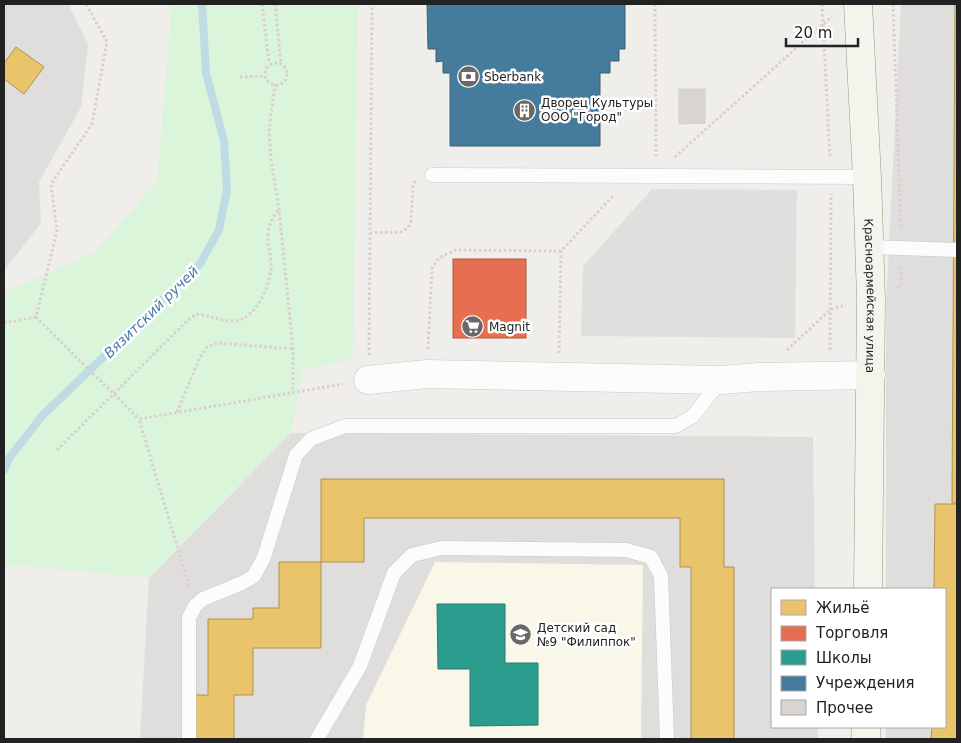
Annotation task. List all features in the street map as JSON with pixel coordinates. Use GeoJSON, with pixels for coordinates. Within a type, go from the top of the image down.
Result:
{"type":"FeatureCollection","features":[{"type":"Feature","properties":{"kind":"street","name":"Красноармейская улица"},"geometry":{"type":"LineString","coordinates":[[846,9],[867,177],[870,247],[871,375],[868,588]]}},
{"type":"Feature","properties":{"kind":"street"},"geometry":{"type":"LineString","coordinates":[[368,380],[427,374],[721,380],[759,376],[871,375]]}},
{"type":"Feature","properties":{"kind":"lane"},"geometry":{"type":"LineString","coordinates":[[432,175],[867,177]]}},
{"type":"Feature","properties":{"kind":"lane"},"geometry":{"type":"LineString","coordinates":[[870,247],[957,250]]}},
{"type":"Feature","properties":{"kind":"lane"},"geometry":{"type":"LineString","coordinates":[[188,739],[189,618],[194,606],[204,599],[242,584],[254,576],[264,557],[296,455],[311,439],[346,426],[676,426],[693,416],[721,380]]}},
{"type":"Feature","properties":{"kind":"lane"},"geometry":{"type":"LineString","coordinates":[[317,739],[360,666],[394,573],[412,555],[442,548],[626,550],[651,557],[661,576],[667,739]]}},
{"type":"Feature","properties":{"kind":"path"},"geometry":{"type":"LineString","coordinates":[[36,317],[57,231],[51,184],[92,124],[107,42],[86,4]]}},
{"type":"Feature","properties":{"kind":"path"},"geometry":{"type":"LineString","coordinates":[[262,4],[269,64],[265,71],[265,76],[270,84],[282,84],[286,81],[288,75],[285,66],[274,62],[269,64]]}},
{"type":"Feature","properties":{"kind":"path"},"geometry":{"type":"LineString","coordinates":[[275,4],[281,64]]}},
{"type":"Feature","properties":{"kind":"path"},"geometry":{"type":"LineString","coordinates":[[139,419],[368,380],[372,4]]}},
{"type":"Feature","properties":{"kind":"path"},"geometry":{"type":"LineString","coordinates":[[655,4],[656,175]]}},
{"type":"Feature","properties":{"kind":"path"},"geometry":{"type":"LineString","coordinates":[[656,175],[846,9]]}},
{"type":"Feature","properties":{"kind":"path"},"geometry":{"type":"LineString","coordinates":[[240,77],[265,76]]}},
{"type":"Feature","properties":{"kind":"path"},"geometry":{"type":"LineString","coordinates":[[275,84],[270,131],[271,159],[280,209],[293,349],[293,393]]}},
{"type":"Feature","properties":{"kind":"path"},"geometry":{"type":"LineString","coordinates":[[370,233],[401,232],[408,228],[411,220],[413,185],[418,178],[432,175]]}},
{"type":"Feature","properties":{"kind":"path"},"geometry":{"type":"LineString","coordinates":[[559,377],[561,251],[631,177]]}},
{"type":"Feature","properties":{"kind":"path"},"geometry":{"type":"LineString","coordinates":[[57,450],[196,314],[234,321],[246,317],[257,306],[263,296],[272,266],[268,233],[270,221],[280,209]]}},
{"type":"Feature","properties":{"kind":"path"},"geometry":{"type":"LineString","coordinates":[[427,374],[432,268],[438,258],[455,250],[561,251]]}},
{"type":"Feature","properties":{"kind":"path"},"geometry":{"type":"LineString","coordinates":[[4,323],[36,317]]}},
{"type":"Feature","properties":{"kind":"path"},"geometry":{"type":"LineString","coordinates":[[36,317],[139,419],[194,606]]}},
{"type":"Feature","properties":{"kind":"path"},"geometry":{"type":"LineString","coordinates":[[177,412],[200,357],[207,347],[218,343],[293,349]]}},
{"type":"Feature","properties":{"kind":"shaded area"},"geometry":{"type":"Polygon","coordinates":[[[4,4],[68,4],[88,44],[81,107],[39,182],[41,223],[4,271],[4,4]]]}},
{"type":"Feature","properties":{"kind":"shaded area"},"geometry":{"type":"Polygon","coordinates":[[[901,4],[957,4],[957,739],[886,739],[886,728],[946,728],[946,588],[886,588],[886,306],[901,4]]]}},
{"type":"Feature","properties":{"kind":"shaded area"},"geometry":{"type":"Polygon","coordinates":[[[652,189],[797,190],[795,338],[581,336],[583,266],[652,189]]]}},
{"type":"Feature","properties":{"kind":"shaded area"},"geometry":{"type":"Polygon","coordinates":[[[291,433],[813,437],[815,588],[771,588],[771,728],[818,728],[818,739],[140,739],[149,578],[291,433]]]}},
{"type":"Feature","properties":{"kind":"shaded area","name":"Детский сад №9 \"Филиппок\""},"geometry":{"type":"Polygon","coordinates":[[[435,562],[643,565],[641,739],[363,739],[366,705],[435,562]]]}},
{"type":"Feature","properties":{"kind":"green space"},"geometry":{"type":"Polygon","coordinates":[[[172,4],[358,4],[353,359],[303,370],[291,433],[149,578],[4,564],[4,293],[96,251],[157,182],[172,4]]]}},
{"type":"Feature","properties":{"kind":"building: Жильё"},"geometry":{"type":"Polygon","coordinates":[[[955,4],[957,4],[957,503],[952,503],[955,4]]]}},
{"type":"Feature","properties":{"kind":"building: Жильё"},"geometry":{"type":"Polygon","coordinates":[[[16,47],[44,67],[24,94],[4,79],[4,63],[16,47]]]}},
{"type":"Feature","properties":{"kind":"building: Жильё"},"geometry":{"type":"Polygon","coordinates":[[[321,479],[724,479],[724,567],[734,567],[734,739],[691,739],[691,567],[680,567],[680,518],[364,518],[364,562],[321,562],[321,479]]]}},
{"type":"Feature","properties":{"kind":"building: Жильё"},"geometry":{"type":"Polygon","coordinates":[[[935,504],[957,504],[957,739],[931,739],[932,728],[946,728],[946,588],[934,588],[935,504]]]}},
{"type":"Feature","properties":{"kind":"building: Жильё"},"geometry":{"type":"Polygon","coordinates":[[[279,562],[321,562],[321,648],[253,648],[253,695],[234,695],[234,739],[192,739],[192,695],[208,695],[208,619],[253,619],[253,608],[279,608],[279,562]]]}},
{"type":"Feature","properties":{"kind":"building: Торговля"},"geometry":{"type":"Polygon","coordinates":[[[453,259],[526,259],[526,338],[453,338],[453,259]]]}},
{"type":"Feature","properties":{"kind":"building: Школы"},"geometry":{"type":"Polygon","coordinates":[[[437,604],[505,604],[505,663],[538,663],[538,725],[470,726],[470,669],[438,669],[437,604]]]}},
{"type":"Feature","properties":{"kind":"building: Учреждения","name":"Дворец Культуры ООО \"Город\""},"geometry":{"type":"Polygon","coordinates":[[[427,4],[625,4],[625,49],[619,49],[619,61],[610,61],[610,73],[600,73],[600,146],[450,146],[450,73],[443,73],[443,61],[436,62],[436,49],[428,49],[427,4]]]}},
{"type":"Feature","properties":{"kind":"building: Прочее"},"geometry":{"type":"Polygon","coordinates":[[[679,89],[705,89],[705,123],[679,124],[679,89]]]}},
{"type":"Feature","properties":{"kind":"waterway","name":"Вязитский ручей"},"geometry":{"type":"LineString","coordinates":[[4,470],[10,457],[42,416],[200,264],[219,230],[227,190],[224,141],[206,73],[202,4]]}},
{"type":"Feature","properties":{"kind":"place","name":"Sberbank"},"geometry":{"type":"Point","coordinates":[468,77]}},
{"type":"Feature","properties":{"kind":"place","name":"Дворец Культуры ООО \"Город\""},"geometry":{"type":"Point","coordinates":[525,110]}},
{"type":"Feature","properties":{"kind":"place","name":"Magnit"},"geometry":{"type":"Point","coordinates":[473,327]}},
{"type":"Feature","properties":{"kind":"place","name":"Детский сад №9 \"Филиппок\""},"geometry":{"type":"Point","coordinates":[521,635]}}]}
